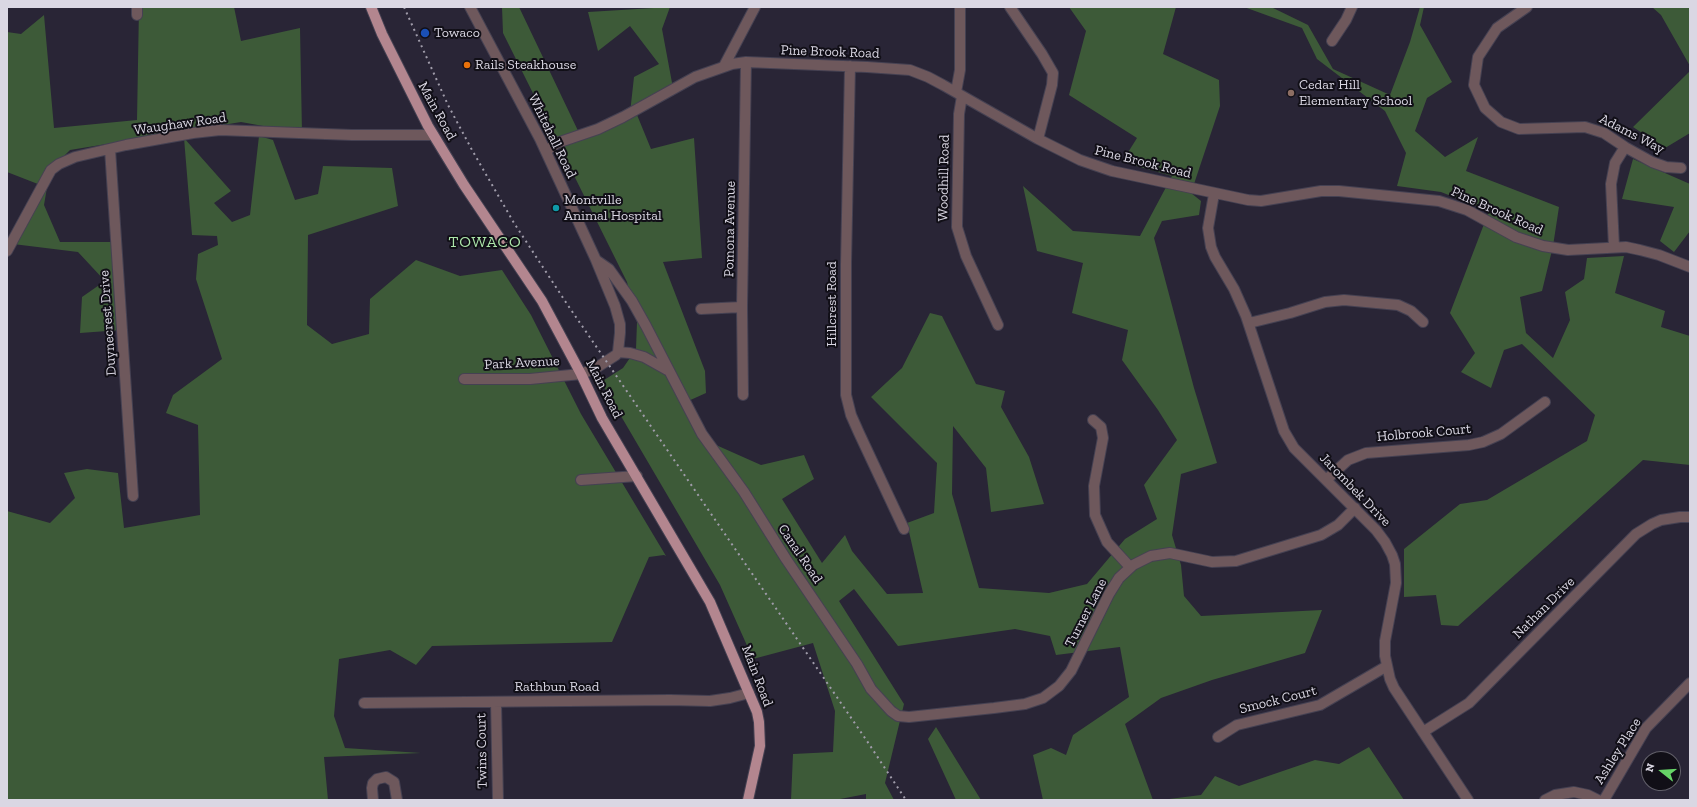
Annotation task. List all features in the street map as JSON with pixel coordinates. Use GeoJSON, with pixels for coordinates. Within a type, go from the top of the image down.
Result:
{"type":"FeatureCollection","features":[{"type":"Feature","properties":{"kind":"main road","name":"Main Road"},"geometry":{"type":"LineString","coordinates":[[371,7],[406,84],[433,135],[464,185],[542,301],[581,374],[602,418],[710,602],[757,712],[760,741],[756,770],[748,800]]}},
{"type":"Feature","properties":{"kind":"street","name":"Whitehall Road"},"geometry":{"type":"LineString","coordinates":[[470,7],[546,151],[596,260],[615,306],[620,324],[618,352]]}},
{"type":"Feature","properties":{"kind":"street"},"geometry":{"type":"LineString","coordinates":[[724,66],[755,7]]}},
{"type":"Feature","properties":{"kind":"street","name":"Woodhill Road"},"geometry":{"type":"LineString","coordinates":[[960,7],[957,227],[966,256],[998,325]]}},
{"type":"Feature","properties":{"kind":"street"},"geometry":{"type":"LineString","coordinates":[[1010,7],[1042,54],[1053,74],[1052,85],[1038,139]]}},
{"type":"Feature","properties":{"kind":"street"},"geometry":{"type":"LineString","coordinates":[[1332,41],[1346,20],[1352,7]]}},
{"type":"Feature","properties":{"kind":"street","name":"Adams Way"},"geometry":{"type":"LineString","coordinates":[[1527,7],[1497,28],[1478,57],[1474,85],[1485,108],[1501,122],[1519,130],[1585,127],[1604,133],[1652,162],[1666,167],[1681,168]]}},
{"type":"Feature","properties":{"kind":"street","name":"Pine Brook Road"},"geometry":{"type":"LineString","coordinates":[[546,151],[557,143],[598,129],[695,77],[724,66],[746,62],[910,70],[928,77],[1038,139],[1093,166],[1112,171],[1236,199],[1261,201],[1321,191],[1339,191],[1439,201],[1467,210],[1516,236],[1543,246],[1568,250],[1614,247],[1640,250],[1690,267]]}},
{"type":"Feature","properties":{"kind":"street","name":"Pomona Avenue"},"geometry":{"type":"LineString","coordinates":[[743,395],[742,307],[746,62]]}},
{"type":"Feature","properties":{"kind":"street","name":"Hillcrest Road"},"geometry":{"type":"LineString","coordinates":[[850,66],[846,264],[846,395],[851,415],[904,529]]}},
{"type":"Feature","properties":{"kind":"street","name":"Waughaw Road"},"geometry":{"type":"LineString","coordinates":[[7,251],[52,170],[59,164],[74,157],[193,133],[220,130],[352,135],[433,135]]}},
{"type":"Feature","properties":{"kind":"street"},"geometry":{"type":"LineString","coordinates":[[1614,247],[1611,184],[1615,162],[1625,147]]}},
{"type":"Feature","properties":{"kind":"street","name":"Duynecrest Drive"},"geometry":{"type":"LineString","coordinates":[[110,149],[133,496]]}},
{"type":"Feature","properties":{"kind":"street","name":"Jarombek Drive"},"geometry":{"type":"LineString","coordinates":[[1214,194],[1208,228],[1211,248],[1234,289],[1248,323],[1284,431],[1294,448],[1355,508],[1385,542],[1395,564],[1396,583],[1385,641],[1387,666],[1394,688],[1468,800]]}},
{"type":"Feature","properties":{"kind":"street","name":"Canal Road"},"geometry":{"type":"LineString","coordinates":[[596,260],[609,269],[632,301],[702,434],[744,492],[786,559],[857,664],[871,689],[890,711],[898,716],[909,717],[934,714]]}},
{"type":"Feature","properties":{"kind":"street"},"geometry":{"type":"LineString","coordinates":[[1248,323],[1290,313],[1325,302],[1344,300],[1398,305],[1411,311],[1424,322]]}},
{"type":"Feature","properties":{"kind":"street"},"geometry":{"type":"LineString","coordinates":[[701,309],[742,307]]}},
{"type":"Feature","properties":{"kind":"street"},"geometry":{"type":"LineString","coordinates":[[581,374],[596,368],[616,355],[618,352],[630,353],[644,357],[669,371]]}},
{"type":"Feature","properties":{"kind":"street","name":"Park Avenue"},"geometry":{"type":"LineString","coordinates":[[464,379],[530,379],[581,374]]}},
{"type":"Feature","properties":{"kind":"street","name":"Holbrook Court"},"geometry":{"type":"LineString","coordinates":[[1326,480],[1348,460],[1366,453],[1469,445],[1488,440],[1507,430],[1545,402]]}},
{"type":"Feature","properties":{"kind":"street"},"geometry":{"type":"LineString","coordinates":[[1093,420],[1101,427],[1104,438],[1094,486],[1095,515],[1107,542],[1130,567]]}},
{"type":"Feature","properties":{"kind":"street"},"geometry":{"type":"LineString","coordinates":[[581,480],[637,476]]}},
{"type":"Feature","properties":{"kind":"street","name":"Turner Lane"},"geometry":{"type":"LineString","coordinates":[[934,714],[1025,704],[1034,702],[1051,692],[1059,686],[1071,672],[1108,594],[1119,578],[1130,567],[1151,556],[1170,553],[1207,561],[1236,561],[1321,536],[1338,525],[1355,508]]}},
{"type":"Feature","properties":{"kind":"street","name":"Nathan Drive"},"geometry":{"type":"LineString","coordinates":[[1423,732],[1469,703],[1636,534],[1661,520],[1680,516],[1690,518]]}},
{"type":"Feature","properties":{"kind":"street","name":"Smock Court"},"geometry":{"type":"LineString","coordinates":[[1218,737],[1237,724],[1320,705],[1387,666]]}},
{"type":"Feature","properties":{"kind":"street","name":"Ashley Place"},"geometry":{"type":"LineString","coordinates":[[1604,800],[1646,728],[1690,683]]}},
{"type":"Feature","properties":{"kind":"street","name":"Rathbun Road"},"geometry":{"type":"LineString","coordinates":[[364,703],[710,701],[749,693]]}},
{"type":"Feature","properties":{"kind":"street","name":"Twins Court"},"geometry":{"type":"LineString","coordinates":[[496,702],[496,791],[498,800]]}},
{"type":"Feature","properties":{"kind":"street"},"geometry":{"type":"LineString","coordinates":[[373,800],[372,788],[376,779],[386,777],[394,782],[397,800]]}},
{"type":"Feature","properties":{"kind":"street"},"geometry":{"type":"LineString","coordinates":[[1545,800],[1555,795],[1574,792],[1588,795],[1598,800]]}},
{"type":"Feature","properties":{"kind":"green space"},"geometry":{"type":"Polygon","coordinates":[[[139,7],[234,7],[241,41],[300,28],[302,133],[241,122],[70,150],[50,170],[44,205],[60,242],[116,242],[121,330],[80,333],[82,297],[105,281],[78,252],[13,244],[43,186],[7,172],[7,32],[21,34],[44,15],[54,128],[137,120],[139,7]]]}},
{"type":"Feature","properties":{"kind":"green space"},"geometry":{"type":"Polygon","coordinates":[[[502,7],[519,7],[581,137],[630,113],[634,77],[659,64],[630,26],[598,51],[588,12],[670,7],[662,29],[673,88],[635,110],[651,149],[694,138],[702,258],[663,262],[705,371],[706,393],[686,402],[707,441],[761,465],[804,455],[814,479],[782,499],[822,563],[845,535],[852,551],[887,594],[923,593],[907,523],[934,513],[937,463],[871,397],[902,368],[930,313],[942,316],[976,384],[1005,391],[1001,407],[1029,457],[1044,504],[991,512],[986,468],[953,426],[952,494],[979,588],[1049,593],[1087,584],[1125,539],[1157,519],[1144,485],[1177,440],[1158,410],[1122,360],[1128,330],[1072,313],[1083,263],[1037,251],[1023,186],[1073,231],[1140,236],[1172,176],[1122,162],[1137,138],[1069,95],[1086,31],[1069,7],[1176,7],[1163,54],[1219,80],[1220,106],[1191,193],[1201,201],[1199,215],[1162,221],[1154,238],[1194,388],[1217,463],[1181,474],[1172,535],[1181,565],[1184,596],[1201,616],[1322,610],[1305,653],[1212,680],[1161,698],[1125,724],[1153,800],[1043,800],[1033,755],[1051,748],[1066,755],[1073,735],[1129,697],[1120,647],[1056,655],[1050,636],[1015,629],[898,646],[854,589],[839,601],[904,704],[885,783],[894,800],[866,800],[866,794],[835,800],[791,800],[793,754],[833,752],[835,711],[813,643],[753,659],[720,585],[601,382],[623,368],[636,349],[637,322],[627,282],[503,33],[502,7]]]}},
{"type":"Feature","properties":{"kind":"green space"},"geometry":{"type":"Polygon","coordinates":[[[1244,7],[1271,7],[1308,25],[1333,69],[1390,95],[1410,42],[1420,7],[1424,7],[1420,25],[1452,82],[1427,98],[1415,131],[1445,157],[1478,137],[1466,171],[1559,207],[1553,246],[1542,291],[1520,297],[1526,333],[1553,358],[1570,320],[1565,292],[1584,279],[1587,258],[1624,256],[1615,293],[1665,311],[1661,327],[1690,336],[1690,465],[1643,460],[1458,626],[1441,625],[1436,595],[1404,597],[1404,549],[1460,504],[1487,500],[1587,441],[1595,415],[1522,344],[1504,350],[1491,388],[1461,372],[1475,353],[1450,313],[1489,211],[1441,192],[1397,186],[1406,153],[1385,111],[1317,59],[1302,28],[1244,7]]]}},
{"type":"Feature","properties":{"kind":"green space"},"geometry":{"type":"Polygon","coordinates":[[[1652,7],[1690,7],[1690,66],[1661,15],[1652,7]]]}},
{"type":"Feature","properties":{"kind":"green space"},"geometry":{"type":"Polygon","coordinates":[[[1690,71],[1690,133],[1665,148],[1633,127],[1690,71]]]}},
{"type":"Feature","properties":{"kind":"green space"},"geometry":{"type":"Polygon","coordinates":[[[259,136],[273,140],[295,200],[318,194],[323,166],[392,168],[398,206],[308,235],[307,325],[332,344],[369,334],[370,299],[416,260],[460,276],[502,270],[531,315],[581,414],[666,556],[649,557],[612,642],[432,646],[416,665],[390,650],[339,659],[334,716],[345,748],[421,753],[324,757],[328,800],[7,800],[7,511],[50,523],[75,498],[64,473],[87,469],[118,473],[124,528],[200,515],[198,425],[166,413],[173,395],[222,359],[196,279],[198,254],[218,245],[217,236],[192,235],[184,138],[231,191],[214,203],[232,222],[250,215],[259,136]]]}},
{"type":"Feature","properties":{"kind":"green space"},"geometry":{"type":"Polygon","coordinates":[[[1633,159],[1690,184],[1690,231],[1674,252],[1660,241],[1674,207],[1622,199],[1633,159]]]}},
{"type":"Feature","properties":{"kind":"green space"},"geometry":{"type":"Polygon","coordinates":[[[936,727],[981,800],[956,800],[928,739],[936,727]]]}},
{"type":"Feature","properties":{"kind":"green space"},"geometry":{"type":"Polygon","coordinates":[[[1369,747],[1404,800],[1161,800],[1201,795],[1215,776],[1239,786],[1315,760],[1339,764],[1369,747]]]}},
{"type":"Feature","properties":{"kind":"railway"},"geometry":{"type":"LineString","coordinates":[[404,7],[448,105],[514,223],[567,304],[906,800]]}},
{"type":"Feature","properties":{"kind":"place","name":"Towaco"},"geometry":{"type":"Point","coordinates":[425,33]}},
{"type":"Feature","properties":{"kind":"place","name":"Rails Steakhouse"},"geometry":{"type":"Point","coordinates":[467,65]}},
{"type":"Feature","properties":{"kind":"place","name":"Cedar Hill Elementary School"},"geometry":{"type":"Point","coordinates":[1291,93]}},
{"type":"Feature","properties":{"kind":"place","name":"Montville Animal Hospital"},"geometry":{"type":"Point","coordinates":[556,208]}},
{"type":"Feature","properties":{"kind":"district","name":"TOWACO"},"geometry":{"type":"Point","coordinates":[485,242]}}]}
